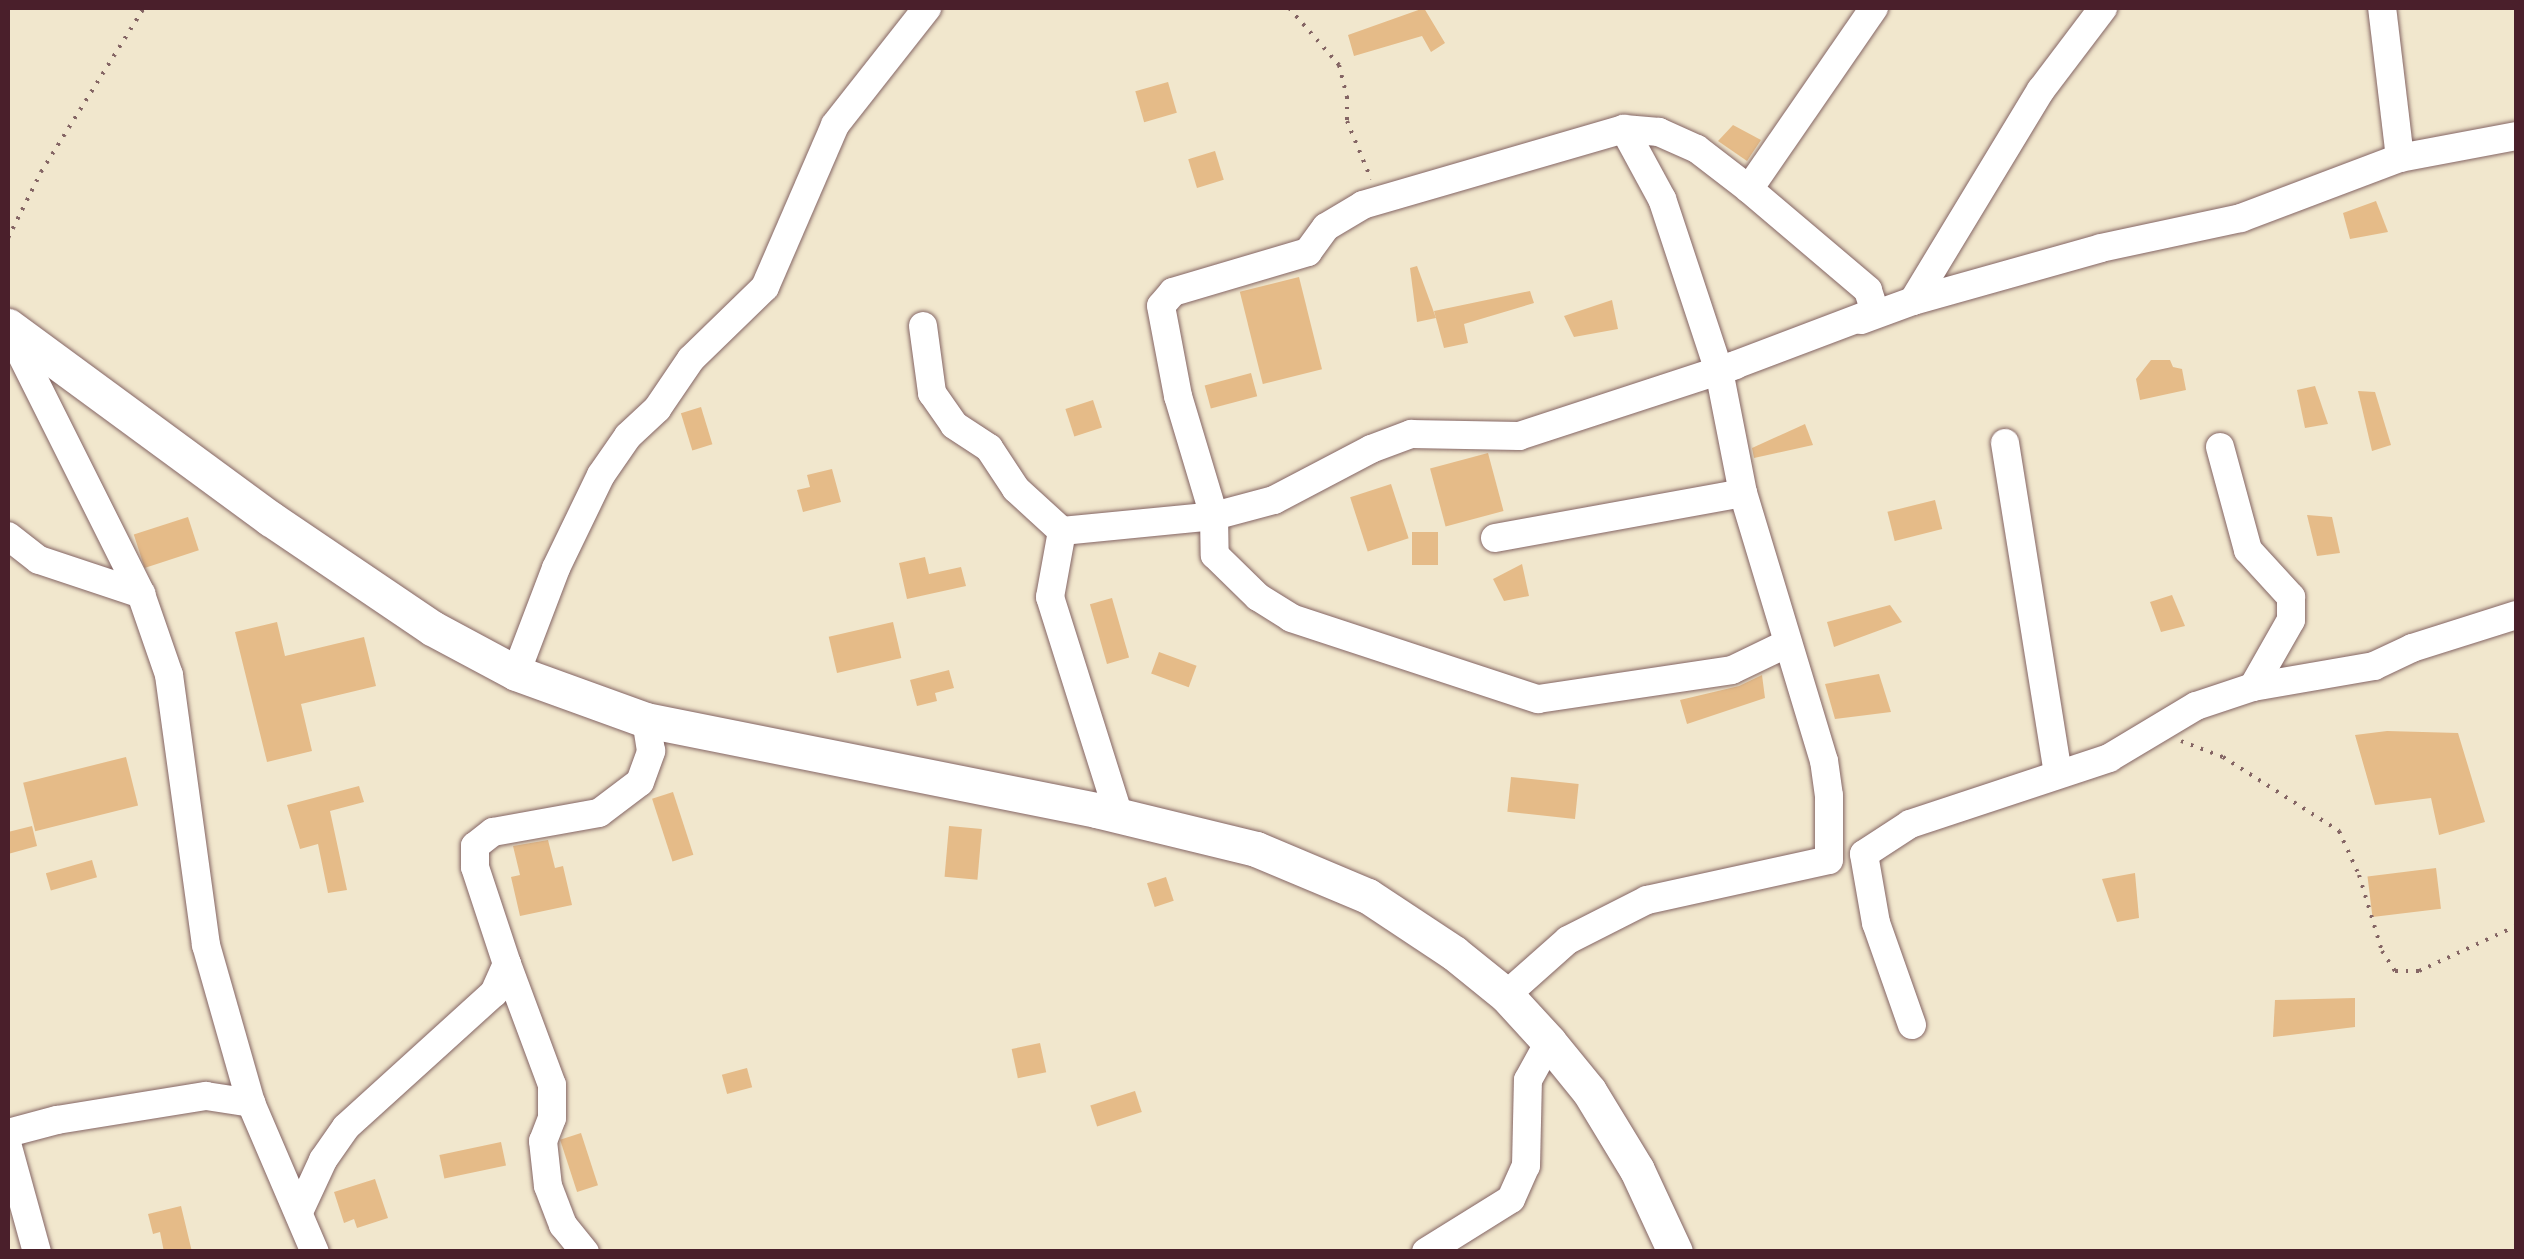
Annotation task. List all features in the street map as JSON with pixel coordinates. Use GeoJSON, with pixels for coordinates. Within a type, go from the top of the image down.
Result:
{"type":"FeatureCollection","features":[{"type":"Feature","properties":{"kind":"main road"},"geometry":{"type":"LineString","coordinates":[[8,327],[270,519],[432,628],[516,673],[646,720],[1119,816],[1256,849],[1368,896],[1454,953],[1506,994],[1549,1042],[1590,1091],[1637,1170],[1675,1252]]}},
{"type":"Feature","properties":{"kind":"street"},"geometry":{"type":"LineString","coordinates":[[516,673],[556,568],[601,475],[628,436],[657,410],[691,358],[766,287],[835,125],[927,8]]}},
{"type":"Feature","properties":{"kind":"street"},"geometry":{"type":"LineString","coordinates":[[1749,189],[1874,8]]}},
{"type":"Feature","properties":{"kind":"street"},"geometry":{"type":"LineString","coordinates":[[1913,301],[2042,90],[2103,8]]}},
{"type":"Feature","properties":{"kind":"street"},"geometry":{"type":"LineString","coordinates":[[2382,8],[2400,158]]}},
{"type":"Feature","properties":{"kind":"street"},"geometry":{"type":"LineString","coordinates":[[1624,130],[1662,199],[1719,371],[1743,493],[1824,760],[1830,796],[1829,860]]}},
{"type":"Feature","properties":{"kind":"street"},"geometry":{"type":"LineString","coordinates":[[1719,371],[1876,312],[1868,290],[1749,189],[1697,150],[1658,132],[1624,130],[1491,164],[1362,205],[1326,227],[1308,252],[1173,292],[1160,306],[1178,396],[1214,516],[1215,556],[1258,597],[1291,618],[1538,699],[1732,670],[1788,642]]}},
{"type":"Feature","properties":{"kind":"street"},"geometry":{"type":"LineString","coordinates":[[923,326],[932,393],[954,425],[989,448],[1016,489],[1062,532],[1214,516],[1274,500],[1370,449],[1412,434],[1518,436],[1719,371],[1913,301],[2101,248],[2241,218],[2400,158],[2516,136]]}},
{"type":"Feature","properties":{"kind":"street"},"geometry":{"type":"LineString","coordinates":[[8,327],[141,594],[168,675],[206,946],[251,1103],[316,1252]]}},
{"type":"Feature","properties":{"kind":"street"},"geometry":{"type":"LineString","coordinates":[[2004,443],[2058,773]]}},
{"type":"Feature","properties":{"kind":"street"},"geometry":{"type":"LineString","coordinates":[[2220,447],[2248,550],[2291,598],[2292,620],[2253,687]]}},
{"type":"Feature","properties":{"kind":"street"},"geometry":{"type":"LineString","coordinates":[[1495,538],[1743,493]]}},
{"type":"Feature","properties":{"kind":"street"},"geometry":{"type":"LineString","coordinates":[[1062,532],[1050,597],[1119,816]]}},
{"type":"Feature","properties":{"kind":"street"},"geometry":{"type":"LineString","coordinates":[[8,536],[38,560],[141,594]]}},
{"type":"Feature","properties":{"kind":"street"},"geometry":{"type":"LineString","coordinates":[[1506,994],[1568,940],[1647,900],[1864,854],[1910,824],[2109,758],[2196,706],[2253,687],[2374,666],[2412,648],[2516,615]]}},
{"type":"Feature","properties":{"kind":"street"},"geometry":{"type":"LineString","coordinates":[[585,1252],[563,1226],[548,1186],[543,1141],[552,1118],[552,1086],[507,964],[476,866],[475,846],[493,832],[599,814],[640,782],[651,751],[646,720]]}},
{"type":"Feature","properties":{"kind":"street"},"geometry":{"type":"LineString","coordinates":[[1864,854],[1876,922],[1912,1025]]}},
{"type":"Feature","properties":{"kind":"street"},"geometry":{"type":"LineString","coordinates":[[299,1212],[324,1160],[346,1127],[494,993],[507,964]]}},
{"type":"Feature","properties":{"kind":"street"},"geometry":{"type":"LineString","coordinates":[[1426,1252],[1511,1199],[1526,1166],[1528,1080],[1549,1042]]}},
{"type":"Feature","properties":{"kind":"street"},"geometry":{"type":"LineString","coordinates":[[8,1133],[57,1120],[206,1096],[251,1103]]}},
{"type":"Feature","properties":{"kind":"street"},"geometry":{"type":"LineString","coordinates":[[8,1147],[38,1252]]}},
{"type":"Feature","properties":{"kind":"path"},"geometry":{"type":"LineString","coordinates":[[8,238],[41,172],[144,8]]}},
{"type":"Feature","properties":{"kind":"path"},"geometry":{"type":"LineString","coordinates":[[1289,8],[1344,77],[1348,121],[1380,202]]}},
{"type":"Feature","properties":{"kind":"path"},"geometry":{"type":"LineString","coordinates":[[2154,731],[2223,757],[2338,831],[2359,875],[2382,951],[2395,971],[2419,971],[2516,926]]}},
{"type":"Feature","properties":{"kind":"building"},"geometry":{"type":"Polygon","coordinates":[[[1424,8],[1445,43],[1431,52],[1422,36],[1354,56],[1348,35],[1424,8]]]}},
{"type":"Feature","properties":{"kind":"building"},"geometry":{"type":"Polygon","coordinates":[[[1168,82],[1177,113],[1144,122],[1135,91],[1168,82]]]}},
{"type":"Feature","properties":{"kind":"building"},"geometry":{"type":"Polygon","coordinates":[[[1733,125],[1761,140],[1747,161],[1718,141],[1733,125]]]}},
{"type":"Feature","properties":{"kind":"building"},"geometry":{"type":"Polygon","coordinates":[[[1215,151],[1224,180],[1197,188],[1188,159],[1215,151]]]}},
{"type":"Feature","properties":{"kind":"building"},"geometry":{"type":"Polygon","coordinates":[[[2376,201],[2388,232],[2350,239],[2343,213],[2376,201]]]}},
{"type":"Feature","properties":{"kind":"building"},"geometry":{"type":"Polygon","coordinates":[[[1417,266],[1436,318],[1417,322],[1410,268],[1417,266]]]}},
{"type":"Feature","properties":{"kind":"building"},"geometry":{"type":"Polygon","coordinates":[[[1299,277],[1322,369],[1263,384],[1240,292],[1299,277]]]}},
{"type":"Feature","properties":{"kind":"building"},"geometry":{"type":"Polygon","coordinates":[[[1530,291],[1534,303],[1464,324],[1468,343],[1444,348],[1434,311],[1530,291]]]}},
{"type":"Feature","properties":{"kind":"building"},"geometry":{"type":"Polygon","coordinates":[[[1612,300],[1618,329],[1574,337],[1564,316],[1612,300]]]}},
{"type":"Feature","properties":{"kind":"building"},"geometry":{"type":"Polygon","coordinates":[[[2151,360],[2170,360],[2173,367],[2182,369],[2186,390],[2140,400],[2136,379],[2151,360]]]}},
{"type":"Feature","properties":{"kind":"building"},"geometry":{"type":"Polygon","coordinates":[[[1251,373],[1257,396],[1211,409],[1205,385],[1251,373]]]}},
{"type":"Feature","properties":{"kind":"building"},"geometry":{"type":"Polygon","coordinates":[[[2315,386],[2328,424],[2305,428],[2297,390],[2315,386]]]}},
{"type":"Feature","properties":{"kind":"building"},"geometry":{"type":"Polygon","coordinates":[[[2358,391],[2375,392],[2391,445],[2372,451],[2358,391]]]}},
{"type":"Feature","properties":{"kind":"building"},"geometry":{"type":"Polygon","coordinates":[[[1093,400],[1102,428],[1074,437],[1065,409],[1093,400]]]}},
{"type":"Feature","properties":{"kind":"building"},"geometry":{"type":"Polygon","coordinates":[[[701,407],[712,444],[692,450],[681,413],[701,407]]]}},
{"type":"Feature","properties":{"kind":"building"},"geometry":{"type":"Polygon","coordinates":[[[1805,424],[1813,445],[1754,458],[1752,448],[1805,424]]]}},
{"type":"Feature","properties":{"kind":"building"},"geometry":{"type":"Polygon","coordinates":[[[1488,453],[1504,511],[1446,526],[1430,469],[1488,453]]]}},
{"type":"Feature","properties":{"kind":"building"},"geometry":{"type":"Polygon","coordinates":[[[832,469],[841,502],[803,512],[797,490],[810,487],[807,475],[832,469]]]}},
{"type":"Feature","properties":{"kind":"building"},"geometry":{"type":"Polygon","coordinates":[[[1391,484],[1409,538],[1368,551],[1350,497],[1391,484]]]}},
{"type":"Feature","properties":{"kind":"building"},"geometry":{"type":"Polygon","coordinates":[[[1935,500],[1942,529],[1895,541],[1887,512],[1935,500]]]}},
{"type":"Feature","properties":{"kind":"building"},"geometry":{"type":"Polygon","coordinates":[[[2307,515],[2332,517],[2340,553],[2317,556],[2307,515]]]}},
{"type":"Feature","properties":{"kind":"building"},"geometry":{"type":"Polygon","coordinates":[[[188,517],[199,550],[145,568],[134,535],[188,517]]]}},
{"type":"Feature","properties":{"kind":"building"},"geometry":{"type":"Polygon","coordinates":[[[1412,532],[1438,532],[1438,565],[1412,565],[1412,532]]]}},
{"type":"Feature","properties":{"kind":"building"},"geometry":{"type":"Polygon","coordinates":[[[925,557],[929,574],[961,567],[966,586],[907,599],[899,563],[925,557]]]}},
{"type":"Feature","properties":{"kind":"building"},"geometry":{"type":"Polygon","coordinates":[[[1522,564],[1529,596],[1504,601],[1493,579],[1522,564]]]}},
{"type":"Feature","properties":{"kind":"building"},"geometry":{"type":"Polygon","coordinates":[[[2172,595],[2185,626],[2161,632],[2150,602],[2172,595]]]}},
{"type":"Feature","properties":{"kind":"building"},"geometry":{"type":"Polygon","coordinates":[[[1112,598],[1129,658],[1107,664],[1090,604],[1112,598]]]}},
{"type":"Feature","properties":{"kind":"building"},"geometry":{"type":"Polygon","coordinates":[[[1890,605],[1902,622],[1834,647],[1827,622],[1890,605]]]}},
{"type":"Feature","properties":{"kind":"building"},"geometry":{"type":"Polygon","coordinates":[[[277,622],[285,656],[364,637],[376,686],[301,704],[312,751],[267,762],[235,632],[277,622]]]}},
{"type":"Feature","properties":{"kind":"building"},"geometry":{"type":"Polygon","coordinates":[[[893,622],[901,658],[837,673],[829,637],[893,622]]]}},
{"type":"Feature","properties":{"kind":"building"},"geometry":{"type":"Polygon","coordinates":[[[1159,652],[1197,666],[1189,687],[1151,674],[1159,652]]]}},
{"type":"Feature","properties":{"kind":"building"},"geometry":{"type":"Polygon","coordinates":[[[949,670],[954,688],[935,693],[937,701],[917,706],[910,680],[949,670]]]}},
{"type":"Feature","properties":{"kind":"building"},"geometry":{"type":"Polygon","coordinates":[[[1879,674],[1891,712],[1835,719],[1825,684],[1879,674]]]}},
{"type":"Feature","properties":{"kind":"building"},"geometry":{"type":"Polygon","coordinates":[[[1762,675],[1765,698],[1687,724],[1680,700],[1739,686],[1762,675]]]}},
{"type":"Feature","properties":{"kind":"building"},"geometry":{"type":"Polygon","coordinates":[[[2387,731],[2458,733],[2485,822],[2439,835],[2431,798],[2375,805],[2355,735],[2387,731]]]}},
{"type":"Feature","properties":{"kind":"building"},"geometry":{"type":"Polygon","coordinates":[[[126,757],[138,806],[35,831],[23,783],[126,757]]]}},
{"type":"Feature","properties":{"kind":"building"},"geometry":{"type":"Polygon","coordinates":[[[1511,777],[1579,784],[1575,819],[1507,812],[1511,777]]]}},
{"type":"Feature","properties":{"kind":"building"},"geometry":{"type":"Polygon","coordinates":[[[359,786],[364,802],[330,811],[347,890],[328,893],[318,844],[300,849],[287,805],[359,786]]]}},
{"type":"Feature","properties":{"kind":"building"},"geometry":{"type":"Polygon","coordinates":[[[673,792],[693,855],[672,862],[652,799],[673,792]]]}},
{"type":"Feature","properties":{"kind":"building"},"geometry":{"type":"Polygon","coordinates":[[[32,826],[37,846],[8,854],[8,832],[32,826]]]}},
{"type":"Feature","properties":{"kind":"building"},"geometry":{"type":"Polygon","coordinates":[[[949,826],[982,829],[977,880],[945,877],[949,826]]]}},
{"type":"Feature","properties":{"kind":"building"},"geometry":{"type":"Polygon","coordinates":[[[548,840],[555,868],[563,866],[572,905],[520,916],[511,877],[520,875],[513,846],[548,840]]]}},
{"type":"Feature","properties":{"kind":"building"},"geometry":{"type":"Polygon","coordinates":[[[92,860],[97,877],[51,891],[46,873],[92,860]]]}},
{"type":"Feature","properties":{"kind":"building"},"geometry":{"type":"Polygon","coordinates":[[[2436,868],[2441,909],[2373,917],[2368,876],[2436,868]]]}},
{"type":"Feature","properties":{"kind":"building"},"geometry":{"type":"Polygon","coordinates":[[[2135,873],[2139,918],[2117,922],[2102,879],[2135,873]]]}},
{"type":"Feature","properties":{"kind":"building"},"geometry":{"type":"Polygon","coordinates":[[[1166,877],[1174,901],[1155,907],[1147,883],[1166,877]]]}},
{"type":"Feature","properties":{"kind":"building"},"geometry":{"type":"Polygon","coordinates":[[[2355,998],[2355,1027],[2273,1037],[2275,1000],[2355,998]]]}},
{"type":"Feature","properties":{"kind":"building"},"geometry":{"type":"Polygon","coordinates":[[[1040,1043],[1046,1072],[1018,1078],[1012,1049],[1040,1043]]]}},
{"type":"Feature","properties":{"kind":"building"},"geometry":{"type":"Polygon","coordinates":[[[747,1068],[752,1087],[727,1094],[722,1075],[747,1068]]]}},
{"type":"Feature","properties":{"kind":"building"},"geometry":{"type":"Polygon","coordinates":[[[1135,1091],[1142,1112],[1097,1126],[1090,1106],[1135,1091]]]}},
{"type":"Feature","properties":{"kind":"building"},"geometry":{"type":"Polygon","coordinates":[[[581,1133],[598,1185],[577,1192],[560,1140],[581,1133]]]}},
{"type":"Feature","properties":{"kind":"building"},"geometry":{"type":"Polygon","coordinates":[[[501,1142],[506,1165],[444,1179],[439,1155],[501,1142]]]}},
{"type":"Feature","properties":{"kind":"building"},"geometry":{"type":"Polygon","coordinates":[[[375,1179],[388,1218],[357,1228],[354,1219],[344,1223],[334,1192],[375,1179]]]}},
{"type":"Feature","properties":{"kind":"building"},"geometry":{"type":"Polygon","coordinates":[[[181,1206],[192,1252],[164,1252],[160,1232],[153,1234],[148,1214],[181,1206]]]}}]}
